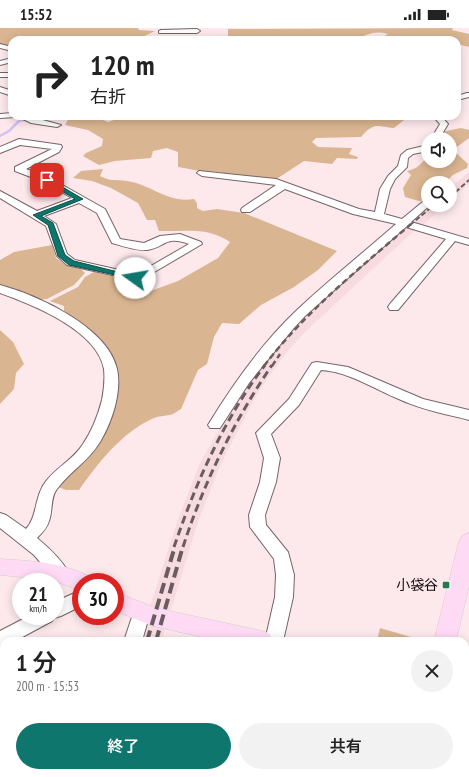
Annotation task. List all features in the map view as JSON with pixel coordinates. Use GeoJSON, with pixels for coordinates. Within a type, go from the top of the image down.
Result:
{"type":"FeatureCollection","features":[{"type":"Feature","properties":{"kind":"main road"},"geometry":{"type":"LineString","coordinates":[[446,637],[469,541]]}},
{"type":"Feature","properties":{"kind":"main road"},"geometry":{"type":"LineString","coordinates":[[0,567],[35,569],[60,573]]}},
{"type":"Feature","properties":{"kind":"main road"},"geometry":{"type":"LineString","coordinates":[[124,605],[141,612],[245,637]]}},
{"type":"Feature","properties":{"kind":"street"},"geometry":{"type":"LineString","coordinates":[[161,30],[197,29]]}},
{"type":"Feature","properties":{"kind":"street"},"geometry":{"type":"LineString","coordinates":[[461,97],[467,95]]}},
{"type":"Feature","properties":{"kind":"street"},"geometry":{"type":"LineString","coordinates":[[439,132],[444,124],[440,120]]}},
{"type":"Feature","properties":{"kind":"street"},"geometry":{"type":"LineString","coordinates":[[34,121],[57,125]]}},
{"type":"Feature","properties":{"kind":"street"},"geometry":{"type":"LineString","coordinates":[[0,150],[19,142],[69,149]]}},
{"type":"Feature","properties":{"kind":"street"},"geometry":{"type":"LineString","coordinates":[[0,194],[51,224],[62,256],[71,263],[139,278],[197,244],[180,236],[164,238],[145,247],[116,241],[102,211],[47,180],[18,169],[56,150],[58,147]]}},
{"type":"Feature","properties":{"kind":"street"},"geometry":{"type":"LineString","coordinates":[[379,216],[386,189],[391,178],[402,167],[404,157],[410,152],[421,150]]}},
{"type":"Feature","properties":{"kind":"street"},"geometry":{"type":"LineString","coordinates":[[202,173],[236,178],[260,178],[285,185],[329,203],[357,212],[379,216],[469,242]]}},
{"type":"Feature","properties":{"kind":"street"},"geometry":{"type":"LineString","coordinates":[[246,210],[278,188],[285,185]]}},
{"type":"Feature","properties":{"kind":"street"},"geometry":{"type":"LineString","coordinates":[[36,215],[80,199]]}},
{"type":"Feature","properties":{"kind":"street"},"geometry":{"type":"LineString","coordinates":[[215,425],[231,396],[248,372],[301,313],[406,225],[421,209]]}},
{"type":"Feature","properties":{"kind":"street"},"geometry":{"type":"LineString","coordinates":[[394,307],[452,238]]}},
{"type":"Feature","properties":{"kind":"street"},"geometry":{"type":"LineString","coordinates":[[0,289],[56,312],[72,323],[90,338],[107,360],[110,370],[109,400],[102,422],[88,449],[66,469],[48,490],[41,519],[27,539]]}},
{"type":"Feature","properties":{"kind":"street"},"geometry":{"type":"LineString","coordinates":[[275,637],[284,597],[285,576],[282,557],[258,527],[257,515],[268,482],[272,458],[263,433],[294,402],[317,366],[328,366],[360,376],[418,402],[469,415]]}},
{"type":"Feature","properties":{"kind":"street"},"geometry":{"type":"LineString","coordinates":[[0,519],[27,539],[56,567],[60,573]]}},
{"type":"Feature","properties":{"kind":"street"},"geometry":{"type":"LineString","coordinates":[[134,637],[141,612]]}},
{"type":"Feature","properties":{"kind":"street"},"geometry":{"type":"LineString","coordinates":[[6,637],[29,625]]}},
{"type":"Feature","properties":{"kind":"shaded area"},"geometry":{"type":"Polygon","coordinates":[[[0,28],[138,28],[139,30],[155,31],[144,36],[8,36],[8,47],[0,45],[0,28]]]}},
{"type":"Feature","properties":{"kind":"shaded area"},"geometry":{"type":"Polygon","coordinates":[[[453,28],[452,30],[469,34],[469,47],[461,45],[461,36],[385,36],[388,34],[376,33],[363,36],[228,36],[228,29],[453,28]]]}},
{"type":"Feature","properties":{"kind":"shaded area"},"geometry":{"type":"Polygon","coordinates":[[[68,120],[103,120],[108,122],[114,120],[404,120],[394,128],[380,126],[373,127],[361,137],[316,138],[312,142],[318,147],[352,148],[349,154],[358,157],[357,159],[337,158],[332,164],[304,161],[275,180],[240,180],[220,172],[200,171],[178,167],[178,152],[167,148],[153,151],[151,158],[115,161],[99,165],[83,156],[86,153],[102,146],[103,139],[88,130],[65,125],[68,120]]]}},
{"type":"Feature","properties":{"kind":"shaded area"},"geometry":{"type":"Polygon","coordinates":[[[461,128],[469,130],[469,138],[457,147],[457,132],[441,132],[461,128]]]}},
{"type":"Feature","properties":{"kind":"shaded area"},"geometry":{"type":"Polygon","coordinates":[[[457,154],[468,164],[467,168],[452,176],[421,176],[421,201],[419,201],[405,197],[403,188],[411,175],[407,171],[414,169],[421,163],[421,168],[457,168],[457,154]]]}},
{"type":"Feature","properties":{"kind":"shaded area"},"geometry":{"type":"Polygon","coordinates":[[[103,169],[100,176],[104,178],[135,183],[176,199],[194,199],[197,203],[197,208],[203,211],[217,209],[244,213],[337,251],[318,270],[294,287],[261,305],[239,324],[222,323],[214,337],[207,364],[198,370],[181,409],[171,415],[154,418],[132,431],[112,449],[94,469],[79,490],[66,490],[58,487],[96,444],[114,371],[84,327],[64,311],[64,306],[50,301],[78,287],[85,277],[94,272],[133,281],[124,293],[137,296],[178,281],[218,258],[230,242],[221,237],[204,232],[159,231],[155,220],[147,220],[138,203],[111,188],[92,181],[73,178],[81,171],[103,169]]]}},
{"type":"Feature","properties":{"kind":"shaded area"},"geometry":{"type":"Polygon","coordinates":[[[469,172],[469,184],[457,194],[457,182],[469,172]]]}},
{"type":"Feature","properties":{"kind":"shaded area"},"geometry":{"type":"Polygon","coordinates":[[[421,212],[437,212],[421,227],[408,223],[421,212]]]}},
{"type":"Feature","properties":{"kind":"shaded area"},"geometry":{"type":"Polygon","coordinates":[[[404,226],[415,230],[305,332],[269,376],[253,401],[220,466],[198,522],[171,610],[150,606],[178,519],[200,463],[237,398],[292,328],[404,226]]]}},
{"type":"Feature","properties":{"kind":"shaded area"},"geometry":{"type":"Polygon","coordinates":[[[52,245],[56,258],[66,265],[81,269],[85,273],[74,285],[47,299],[35,300],[0,285],[0,260],[14,252],[52,245]]]}},
{"type":"Feature","properties":{"kind":"shaded area"},"geometry":{"type":"Polygon","coordinates":[[[0,330],[13,342],[24,364],[16,373],[14,389],[0,404],[0,330]]]}},
{"type":"Feature","properties":{"kind":"shaded area"},"geometry":{"type":"Polygon","coordinates":[[[147,622],[165,628],[163,637],[143,637],[147,622]]]}},
{"type":"Feature","properties":{"kind":"shaded area"},"geometry":{"type":"Polygon","coordinates":[[[380,628],[411,637],[378,637],[380,628]]]}},
{"type":"Feature","properties":{"kind":"waterway"},"geometry":{"type":"LineString","coordinates":[[0,136],[9,131],[19,121],[23,120]]}},
{"type":"Feature","properties":{"kind":"railway"},"geometry":{"type":"LineString","coordinates":[[457,191],[469,180]]}},
{"type":"Feature","properties":{"kind":"railway"},"geometry":{"type":"LineString","coordinates":[[410,225],[426,212]]}},
{"type":"Feature","properties":{"kind":"railway"},"geometry":{"type":"LineString","coordinates":[[264,366],[280,346],[334,291],[411,224]]}},
{"type":"Feature","properties":{"kind":"railway"},"geometry":{"type":"LineString","coordinates":[[272,366],[280,354]]}},
{"type":"Feature","properties":{"kind":"railway"},"geometry":{"type":"LineString","coordinates":[[174,547],[212,452],[237,407],[265,365]]}},
{"type":"Feature","properties":{"kind":"railway"},"geometry":{"type":"LineString","coordinates":[[183,547],[200,499],[221,453],[245,408],[272,365]]}},
{"type":"Feature","properties":{"kind":"railway"},"geometry":{"type":"LineString","coordinates":[[148,637],[175,546]]}},
{"type":"Feature","properties":{"kind":"railway"},"geometry":{"type":"LineString","coordinates":[[157,637],[183,546]]}},
{"type":"Feature","properties":{"kind":"place","name":"小袋谷"},"geometry":{"type":"Point","coordinates":[446,585]}},
{"type":"Feature","properties":{"kind":"route"},"geometry":{"type":"LineString","coordinates":[[47,180],[80,199],[36,215],[51,224],[62,256],[71,263],[135,278]]}}]}
